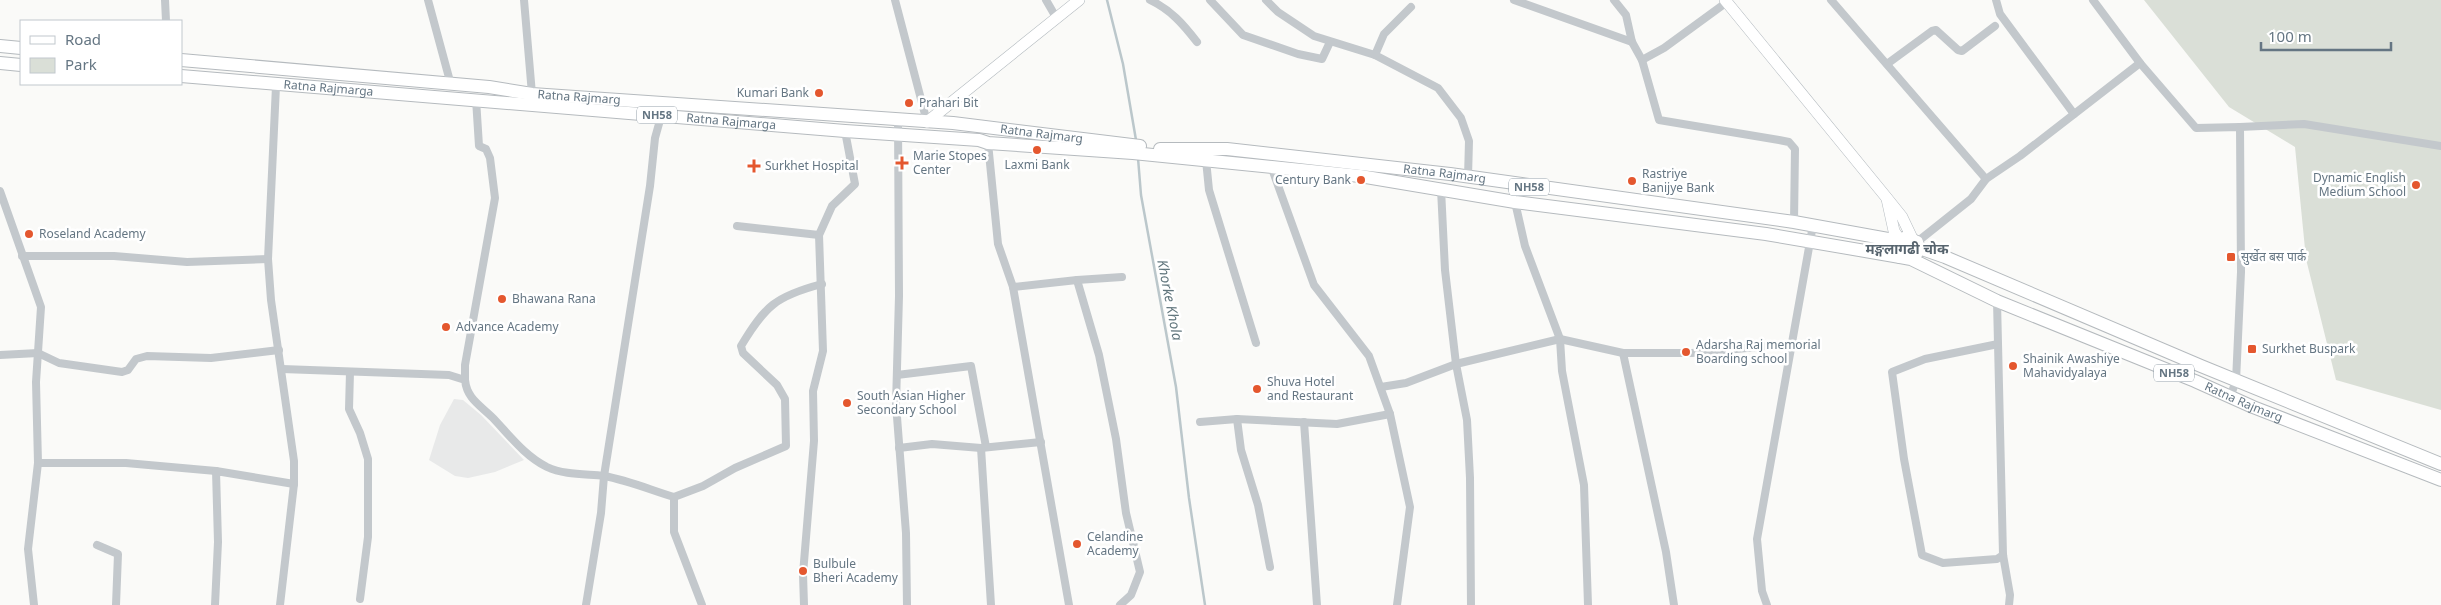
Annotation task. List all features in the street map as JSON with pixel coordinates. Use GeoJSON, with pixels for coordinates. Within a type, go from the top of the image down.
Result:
{"type":"FeatureCollection","features":[{"type":"Feature","properties":{"kind":"main road"},"geometry":{"type":"LineString","coordinates":[[927,122],[1058,19],[1079,0]]}},
{"type":"Feature","properties":{"kind":"main road"},"geometry":{"type":"LineString","coordinates":[[1726,1],[1886,197],[1894,231],[1908,246]]}},
{"type":"Feature","properties":{"kind":"main road"},"geometry":{"type":"LineString","coordinates":[[0,46],[20,48]]}},
{"type":"Feature","properties":{"kind":"main road","name":"Ratna Rajmarg"},"geometry":{"type":"LineString","coordinates":[[182,60],[489,87],[532,94],[953,123],[1206,160],[1360,176],[1515,202],[1766,234],[1810,242],[1908,246],[1997,301],[2230,397],[2441,480]]}},
{"type":"Feature","properties":{"kind":"main road"},"geometry":{"type":"LineString","coordinates":[[0,63],[20,65]]}},
{"type":"Feature","properties":{"kind":"main road","name":"Ratna Rajmarga"},"geometry":{"type":"LineString","coordinates":[[182,76],[276,86],[483,100],[845,131],[954,138],[988,143],[1131,148]]}},
{"type":"Feature","properties":{"kind":"main road"},"geometry":{"type":"LineString","coordinates":[[483,100],[489,87]]}},
{"type":"Feature","properties":{"kind":"main road"},"geometry":{"type":"LineString","coordinates":[[953,123],[954,138]]}},
{"type":"Feature","properties":{"kind":"main road","name":"Ratna Rajmarg"},"geometry":{"type":"LineString","coordinates":[[1160,153],[1227,149],[1468,177],[1632,198],[1794,222],[1908,246],[1945,257],[2236,381],[2441,464]]}},
{"type":"Feature","properties":{"kind":"street"},"geometry":{"type":"LineString","coordinates":[[166,0],[166,20]]}},
{"type":"Feature","properties":{"kind":"street"},"geometry":{"type":"LineString","coordinates":[[428,0],[451,85]]}},
{"type":"Feature","properties":{"kind":"street"},"geometry":{"type":"LineString","coordinates":[[524,0],[532,94]]}},
{"type":"Feature","properties":{"kind":"street"},"geometry":{"type":"LineString","coordinates":[[895,0],[927,122]]}},
{"type":"Feature","properties":{"kind":"street"},"geometry":{"type":"LineString","coordinates":[[1046,0],[1058,19]]}},
{"type":"Feature","properties":{"kind":"street"},"geometry":{"type":"LineString","coordinates":[[1150,0],[1167,8],[1183,23],[1197,42]]}},
{"type":"Feature","properties":{"kind":"street"},"geometry":{"type":"LineString","coordinates":[[1210,0],[1243,34],[1275,47],[1322,59],[1330,42]]}},
{"type":"Feature","properties":{"kind":"street"},"geometry":{"type":"LineString","coordinates":[[1266,0],[1278,12],[1314,36],[1375,55],[1438,88],[1461,118],[1469,141],[1468,177]]}},
{"type":"Feature","properties":{"kind":"street"},"geometry":{"type":"LineString","coordinates":[[1514,0],[1632,42]]}},
{"type":"Feature","properties":{"kind":"street"},"geometry":{"type":"LineString","coordinates":[[1614,0],[1626,15],[1632,42],[1642,60],[1659,120],[1779,140],[1788,142],[1795,149],[1794,222]]}},
{"type":"Feature","properties":{"kind":"street"},"geometry":{"type":"LineString","coordinates":[[1831,0],[1986,179]]}},
{"type":"Feature","properties":{"kind":"street"},"geometry":{"type":"LineString","coordinates":[[1996,0],[2000,14],[2074,114]]}},
{"type":"Feature","properties":{"kind":"street"},"geometry":{"type":"LineString","coordinates":[[2093,0],[2140,62],[2196,128],[2304,124],[2441,146]]}},
{"type":"Feature","properties":{"kind":"street"},"geometry":{"type":"LineString","coordinates":[[1642,60],[1664,48],[1726,1]]}},
{"type":"Feature","properties":{"kind":"street"},"geometry":{"type":"LineString","coordinates":[[1375,55],[1384,34],[1411,7]]}},
{"type":"Feature","properties":{"kind":"street"},"geometry":{"type":"LineString","coordinates":[[1887,64],[1932,31],[1936,30],[1958,50],[1962,51],[1995,26]]}},
{"type":"Feature","properties":{"kind":"street"},"geometry":{"type":"LineString","coordinates":[[1908,246],[1971,199],[1986,179],[2140,62]]}},
{"type":"Feature","properties":{"kind":"street"},"geometry":{"type":"LineString","coordinates":[[276,86],[268,259],[271,300],[294,461],[294,484],[280,605]]}},
{"type":"Feature","properties":{"kind":"street"},"geometry":{"type":"LineString","coordinates":[[483,100],[476,127],[479,146],[486,149],[490,158],[495,198],[465,365],[464,380],[466,391],[473,402],[490,416],[522,450],[547,467],[560,471],[604,476],[674,497],[703,486],[735,468],[786,446],[785,399],[777,385],[743,353],[741,346],[759,316],[775,301],[822,284]]}},
{"type":"Feature","properties":{"kind":"street"},"geometry":{"type":"LineString","coordinates":[[586,605],[601,513],[604,476],[650,186],[655,138],[664,103]]}},
{"type":"Feature","properties":{"kind":"street"},"geometry":{"type":"LineString","coordinates":[[898,119],[900,224],[896,404],[906,533],[907,605]]}},
{"type":"Feature","properties":{"kind":"street"},"geometry":{"type":"LineString","coordinates":[[2230,397],[2236,381],[2241,272],[2240,127]]}},
{"type":"Feature","properties":{"kind":"street"},"geometry":{"type":"LineString","coordinates":[[804,605],[803,574],[814,441],[813,391],[823,351],[819,235],[832,206],[855,184],[845,131]]}},
{"type":"Feature","properties":{"kind":"street"},"geometry":{"type":"LineString","coordinates":[[988,143],[998,244],[1013,287],[1041,442],[1054,531],[1069,605]]}},
{"type":"Feature","properties":{"kind":"street"},"geometry":{"type":"LineString","coordinates":[[1206,160],[1209,190],[1256,343]]}},
{"type":"Feature","properties":{"kind":"street"},"geometry":{"type":"LineString","coordinates":[[1271,166],[1314,285],[1369,356],[1390,414],[1410,507],[1397,605]]}},
{"type":"Feature","properties":{"kind":"street"},"geometry":{"type":"LineString","coordinates":[[1442,189],[1445,270],[1456,364],[1467,420],[1470,478],[1470,605]]}},
{"type":"Feature","properties":{"kind":"street"},"geometry":{"type":"LineString","coordinates":[[0,191],[41,307],[36,382],[38,463],[28,549],[34,605]]}},
{"type":"Feature","properties":{"kind":"street"},"geometry":{"type":"LineString","coordinates":[[1515,202],[1525,246],[1560,339],[1562,371],[1584,485],[1588,605]]}},
{"type":"Feature","properties":{"kind":"street"},"geometry":{"type":"LineString","coordinates":[[1761,605],[1762,591],[1756,539],[1813,225]]}},
{"type":"Feature","properties":{"kind":"street"},"geometry":{"type":"LineString","coordinates":[[736,226],[819,235]]}},
{"type":"Feature","properties":{"kind":"street"},"geometry":{"type":"LineString","coordinates":[[22,256],[114,256],[187,262],[268,259]]}},
{"type":"Feature","properties":{"kind":"street"},"geometry":{"type":"LineString","coordinates":[[1013,287],[1122,277]]}},
{"type":"Feature","properties":{"kind":"street"},"geometry":{"type":"LineString","coordinates":[[1077,280],[1099,355],[1116,440],[1126,513],[1140,572],[1131,595],[1120,605]]}},
{"type":"Feature","properties":{"kind":"street"},"geometry":{"type":"LineString","coordinates":[[1997,301],[2002,555],[2010,595],[2009,605]]}},
{"type":"Feature","properties":{"kind":"street"},"geometry":{"type":"LineString","coordinates":[[1381,387],[1406,383],[1456,364],[1560,339],[1624,353],[1692,353],[1791,344]]}},
{"type":"Feature","properties":{"kind":"street"},"geometry":{"type":"LineString","coordinates":[[1998,344],[1925,359],[1892,372],[1904,459],[1922,555],[1943,563],[1997,558],[2002,555]]}},
{"type":"Feature","properties":{"kind":"street"},"geometry":{"type":"LineString","coordinates":[[0,355],[38,353],[59,364],[122,372],[128,370],[136,359],[147,356],[211,358],[279,350]]}},
{"type":"Feature","properties":{"kind":"street"},"geometry":{"type":"LineString","coordinates":[[1624,353],[1666,552],[1674,605]]}},
{"type":"Feature","properties":{"kind":"street"},"geometry":{"type":"LineString","coordinates":[[897,375],[971,366],[984,448],[991,605]]}},
{"type":"Feature","properties":{"kind":"street"},"geometry":{"type":"LineString","coordinates":[[282,369],[449,375],[464,380]]}},
{"type":"Feature","properties":{"kind":"street"},"geometry":{"type":"LineString","coordinates":[[350,372],[349,409],[360,433],[368,459],[368,537],[360,600]]}},
{"type":"Feature","properties":{"kind":"street"},"geometry":{"type":"LineString","coordinates":[[1200,422],[1237,419],[1338,424],[1390,414]]}},
{"type":"Feature","properties":{"kind":"street"},"geometry":{"type":"LineString","coordinates":[[1237,419],[1241,450],[1258,505],[1270,567]]}},
{"type":"Feature","properties":{"kind":"street"},"geometry":{"type":"LineString","coordinates":[[1304,422],[1317,605]]}},
{"type":"Feature","properties":{"kind":"street"},"geometry":{"type":"LineString","coordinates":[[899,448],[932,444],[984,448],[1041,442]]}},
{"type":"Feature","properties":{"kind":"street"},"geometry":{"type":"LineString","coordinates":[[38,463],[126,462],[216,471],[294,484]]}},
{"type":"Feature","properties":{"kind":"street"},"geometry":{"type":"LineString","coordinates":[[214,605],[218,542],[216,471]]}},
{"type":"Feature","properties":{"kind":"street"},"geometry":{"type":"LineString","coordinates":[[674,497],[674,532],[702,605]]}},
{"type":"Feature","properties":{"kind":"street"},"geometry":{"type":"LineString","coordinates":[[97,544],[118,554],[116,605]]}},
{"type":"Feature","properties":{"kind":"street"},"geometry":{"type":"LineString","coordinates":[[1762,591],[1767,605]]}},
{"type":"Feature","properties":{"kind":"shaded area"},"geometry":{"type":"Polygon","coordinates":[[[454,399],[463,400],[481,415],[524,460],[495,472],[468,478],[455,476],[429,460],[440,425],[454,399]]]}},
{"type":"Feature","properties":{"kind":"green space"},"geometry":{"type":"Polygon","coordinates":[[[2144,0],[2441,0],[2441,410],[2336,380],[2306,259],[2295,147],[2229,107],[2144,0]]]}},
{"type":"Feature","properties":{"kind":"waterway","name":"Khorke Khola"},"geometry":{"type":"LineString","coordinates":[[1107,0],[1123,64],[1136,140]]}},
{"type":"Feature","properties":{"kind":"waterway","name":"Khorke Khola"},"geometry":{"type":"LineString","coordinates":[[1138,158],[1141,195],[1176,387],[1189,498],[1205,605]]}},
{"type":"Feature","properties":{"kind":"place","name":"Kumari Bank"},"geometry":{"type":"Point","coordinates":[819,93]}},
{"type":"Feature","properties":{"kind":"place","name":"Prahari Bit"},"geometry":{"type":"Point","coordinates":[909,103]}},
{"type":"Feature","properties":{"kind":"place","name":"Laxmi Bank"},"geometry":{"type":"Point","coordinates":[1037,150]}},
{"type":"Feature","properties":{"kind":"place","name":"Marie Stopes Center"},"geometry":{"type":"Point","coordinates":[902,163]}},
{"type":"Feature","properties":{"kind":"place","name":"Surkhet Hospital"},"geometry":{"type":"Point","coordinates":[754,166]}},
{"type":"Feature","properties":{"kind":"place","name":"Century Bank"},"geometry":{"type":"Point","coordinates":[1361,180]}},
{"type":"Feature","properties":{"kind":"place","name":"Rastriye Banijye Bank"},"geometry":{"type":"Point","coordinates":[1632,181]}},
{"type":"Feature","properties":{"kind":"place","name":"Dynamic English Medium School"},"geometry":{"type":"Point","coordinates":[2416,185]}},
{"type":"Feature","properties":{"kind":"place","name":"Roseland Academy"},"geometry":{"type":"Point","coordinates":[29,234]}},
{"type":"Feature","properties":{"kind":"place","name":"सुर्खेत बस पार्क"},"geometry":{"type":"Point","coordinates":[2231,257]}},
{"type":"Feature","properties":{"kind":"place","name":"Bhawana Rana"},"geometry":{"type":"Point","coordinates":[502,299]}},
{"type":"Feature","properties":{"kind":"place","name":"Advance Academy"},"geometry":{"type":"Point","coordinates":[446,327]}},
{"type":"Feature","properties":{"kind":"place","name":"Surkhet Buspark"},"geometry":{"type":"Point","coordinates":[2252,349]}},
{"type":"Feature","properties":{"kind":"place","name":"Adarsha Raj memorial Boarding school"},"geometry":{"type":"Point","coordinates":[1686,352]}},
{"type":"Feature","properties":{"kind":"place","name":"Shainik Awashiye Mahavidyalaya"},"geometry":{"type":"Point","coordinates":[2013,366]}},
{"type":"Feature","properties":{"kind":"place","name":"Shuva Hotel and Restaurant"},"geometry":{"type":"Point","coordinates":[1257,389]}},
{"type":"Feature","properties":{"kind":"place","name":"South Asian Higher Secondary School"},"geometry":{"type":"Point","coordinates":[847,403]}},
{"type":"Feature","properties":{"kind":"place","name":"Celandine Academy"},"geometry":{"type":"Point","coordinates":[1077,544]}},
{"type":"Feature","properties":{"kind":"place","name":"Bulbule Bheri Academy"},"geometry":{"type":"Point","coordinates":[803,571]}},
{"type":"Feature","properties":{"kind":"district","name":"मङ्गलागढी चोक"},"geometry":{"type":"Point","coordinates":[1907,249]}}]}
